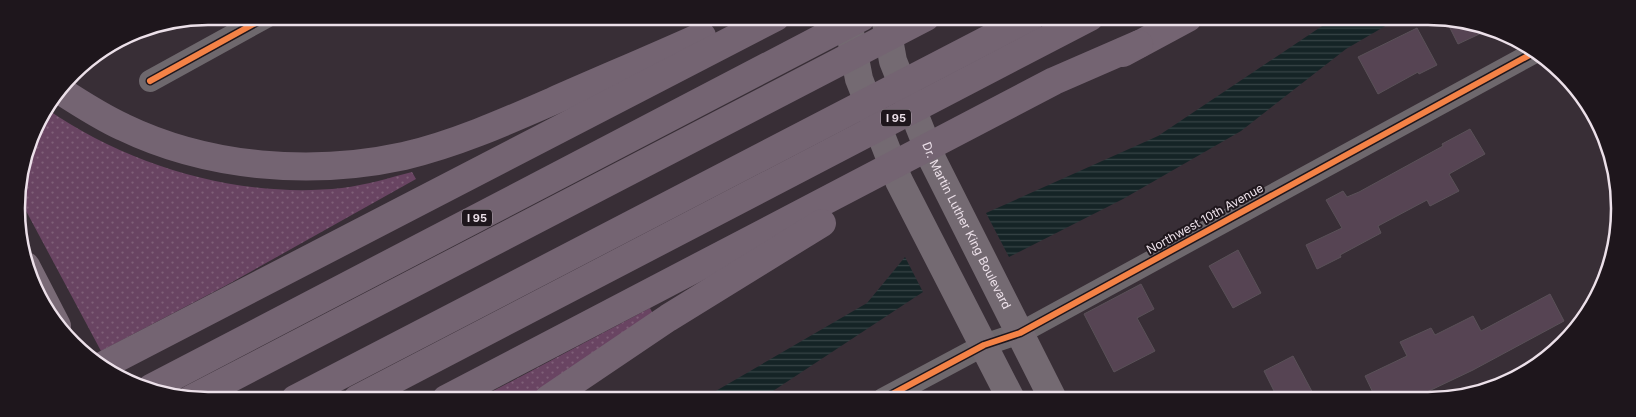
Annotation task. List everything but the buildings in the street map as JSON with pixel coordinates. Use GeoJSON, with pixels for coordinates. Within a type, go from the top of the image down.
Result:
{"type":"FeatureCollection","features":[{"type":"Feature","properties":{"kind":"highway"},"geometry":{"type":"LineString","coordinates":[[65,94],[122,127],[191,153],[266,166],[358,163],[406,155],[482,130],[726,25]]}},
{"type":"Feature","properties":{"kind":"highway"},"geometry":{"type":"LineString","coordinates":[[109,362],[761,25]]}},
{"type":"Feature","properties":{"kind":"highway","name":"I 95"},"geometry":{"type":"LineString","coordinates":[[157,385],[847,25]]}},
{"type":"Feature","properties":{"kind":"highway"},"geometry":{"type":"LineString","coordinates":[[205,392],[911,25]]}},
{"type":"Feature","properties":{"kind":"highway"},"geometry":{"type":"LineString","coordinates":[[308,392],[1016,25]]}},
{"type":"Feature","properties":{"kind":"highway","name":"I 95"},"geometry":{"type":"LineString","coordinates":[[370,392],[1076,25]]}},
{"type":"Feature","properties":{"kind":"highway"},"geometry":{"type":"LineString","coordinates":[[460,392],[843,201],[982,125],[1054,81],[1139,44],[1175,25]]}},
{"type":"Feature","properties":{"kind":"highway"},"geometry":{"type":"LineString","coordinates":[[558,392],[843,201]]}},
{"type":"Feature","properties":{"kind":"main road"},"geometry":{"type":"LineString","coordinates":[[849,25],[859,79],[899,181],[1008,392]]}},
{"type":"Feature","properties":{"kind":"main road","name":"Dr. Martin Luther King Boulevard"},"geometry":{"type":"LineString","coordinates":[[887,25],[893,61],[933,161],[1050,392]]}},
{"type":"Feature","properties":{"kind":"street"},"geometry":{"type":"LineString","coordinates":[[150,82],[252,25]]}},
{"type":"Feature","properties":{"kind":"street","name":"Northwest 10th Avenue"},"geometry":{"type":"LineString","coordinates":[[896,392],[984,345],[1020,333],[1528,56]]}},
{"type":"Feature","properties":{"kind":"shaded area"},"geometry":{"type":"Polygon","coordinates":[[[1324,25],[1387,25],[1346,49],[1241,131],[1123,199],[1009,257],[986,213],[1158,136],[1324,25]]]}},
{"type":"Feature","properties":{"kind":"shaded area"},"geometry":{"type":"Polygon","coordinates":[[[53,113],[114,147],[150,162],[226,183],[304,190],[351,187],[412,172],[416,179],[225,286],[101,351],[25,209],[25,196],[31,161],[39,138],[53,113]]]}},
{"type":"Feature","properties":{"kind":"shaded area"},"geometry":{"type":"Polygon","coordinates":[[[905,257],[923,292],[772,392],[714,392],[867,303],[905,257]]]}},
{"type":"Feature","properties":{"kind":"shaded area"},"geometry":{"type":"Polygon","coordinates":[[[650,308],[654,316],[541,392],[491,392],[650,308]]]}},
{"type":"Feature","properties":{"kind":"cycle path"},"geometry":{"type":"LineString","coordinates":[[150,81],[252,25]]}},
{"type":"Feature","properties":{"kind":"cycle path"},"geometry":{"type":"LineString","coordinates":[[896,392],[984,345],[1020,333],[1528,56]]}}]}
